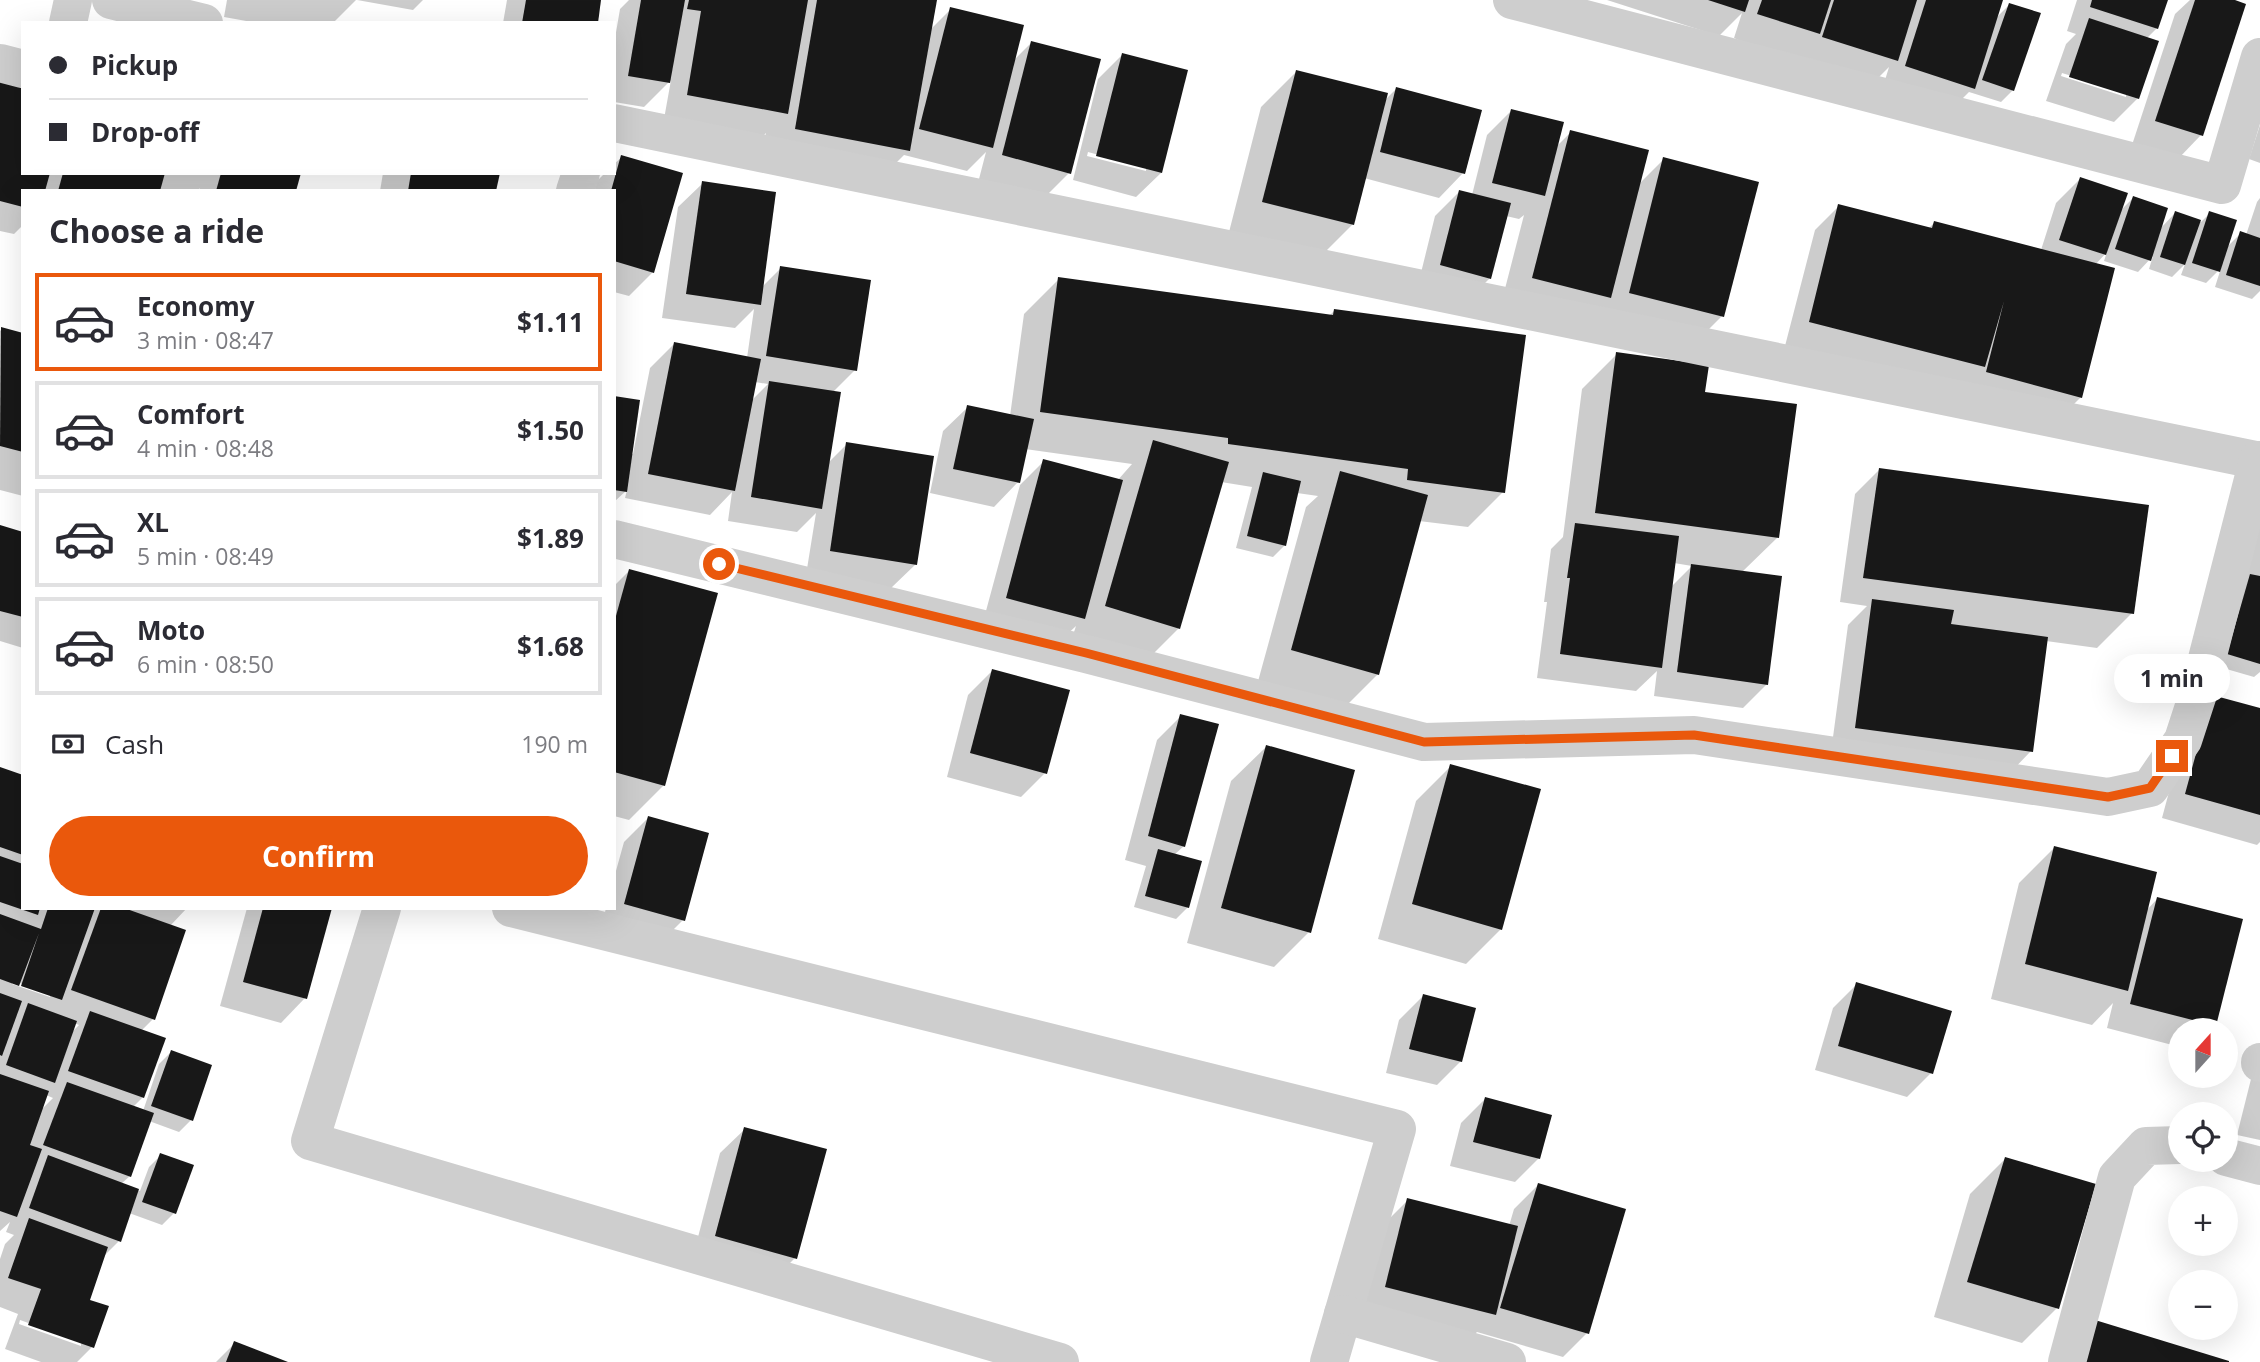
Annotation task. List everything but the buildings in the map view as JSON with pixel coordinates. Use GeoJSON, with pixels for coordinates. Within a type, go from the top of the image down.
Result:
{"type":"FeatureCollection","features":[{"type":"Feature","properties":{"kind":"street"},"geometry":{"type":"LineString","coordinates":[[68,21],[73,0]]}},
{"type":"Feature","properties":{"kind":"street"},"geometry":{"type":"LineString","coordinates":[[111,0],[196,21]]}},
{"type":"Feature","properties":{"kind":"street"},"geometry":{"type":"LineString","coordinates":[[1512,0],[2222,185],[2260,57]]}},
{"type":"Feature","properties":{"kind":"street"},"geometry":{"type":"LineString","coordinates":[[0,62],[21,68]]}},
{"type":"Feature","properties":{"kind":"street"},"geometry":{"type":"LineString","coordinates":[[616,122],[2259,461],[2198,694],[2183,740],[2150,788],[2108,797],[1694,735],[1424,742],[1086,653],[616,539]]}},
{"type":"Feature","properties":{"kind":"street"},"geometry":{"type":"LineString","coordinates":[[381,910],[310,1141],[1060,1362]]}},
{"type":"Feature","properties":{"kind":"street"},"geometry":{"type":"LineString","coordinates":[[519,910],[1397,1129],[1329,1362]]}},
{"type":"Feature","properties":{"kind":"street"},"geometry":{"type":"LineString","coordinates":[[2067,1362],[2117,1177],[2146,1146],[2168,1145]]}},
{"type":"Feature","properties":{"kind":"street"},"geometry":{"type":"LineString","coordinates":[[2238,1160],[2260,1166]]}},
{"type":"Feature","properties":{"kind":"street"},"geometry":{"type":"LineString","coordinates":[[1343,1314],[1507,1362]]}},
{"type":"Feature","properties":{"kind":"route"},"geometry":{"type":"LineString","coordinates":[[719,564],[1086,653],[1424,742],[1694,735],[2108,797],[2150,788],[2172,756]]}}]}
